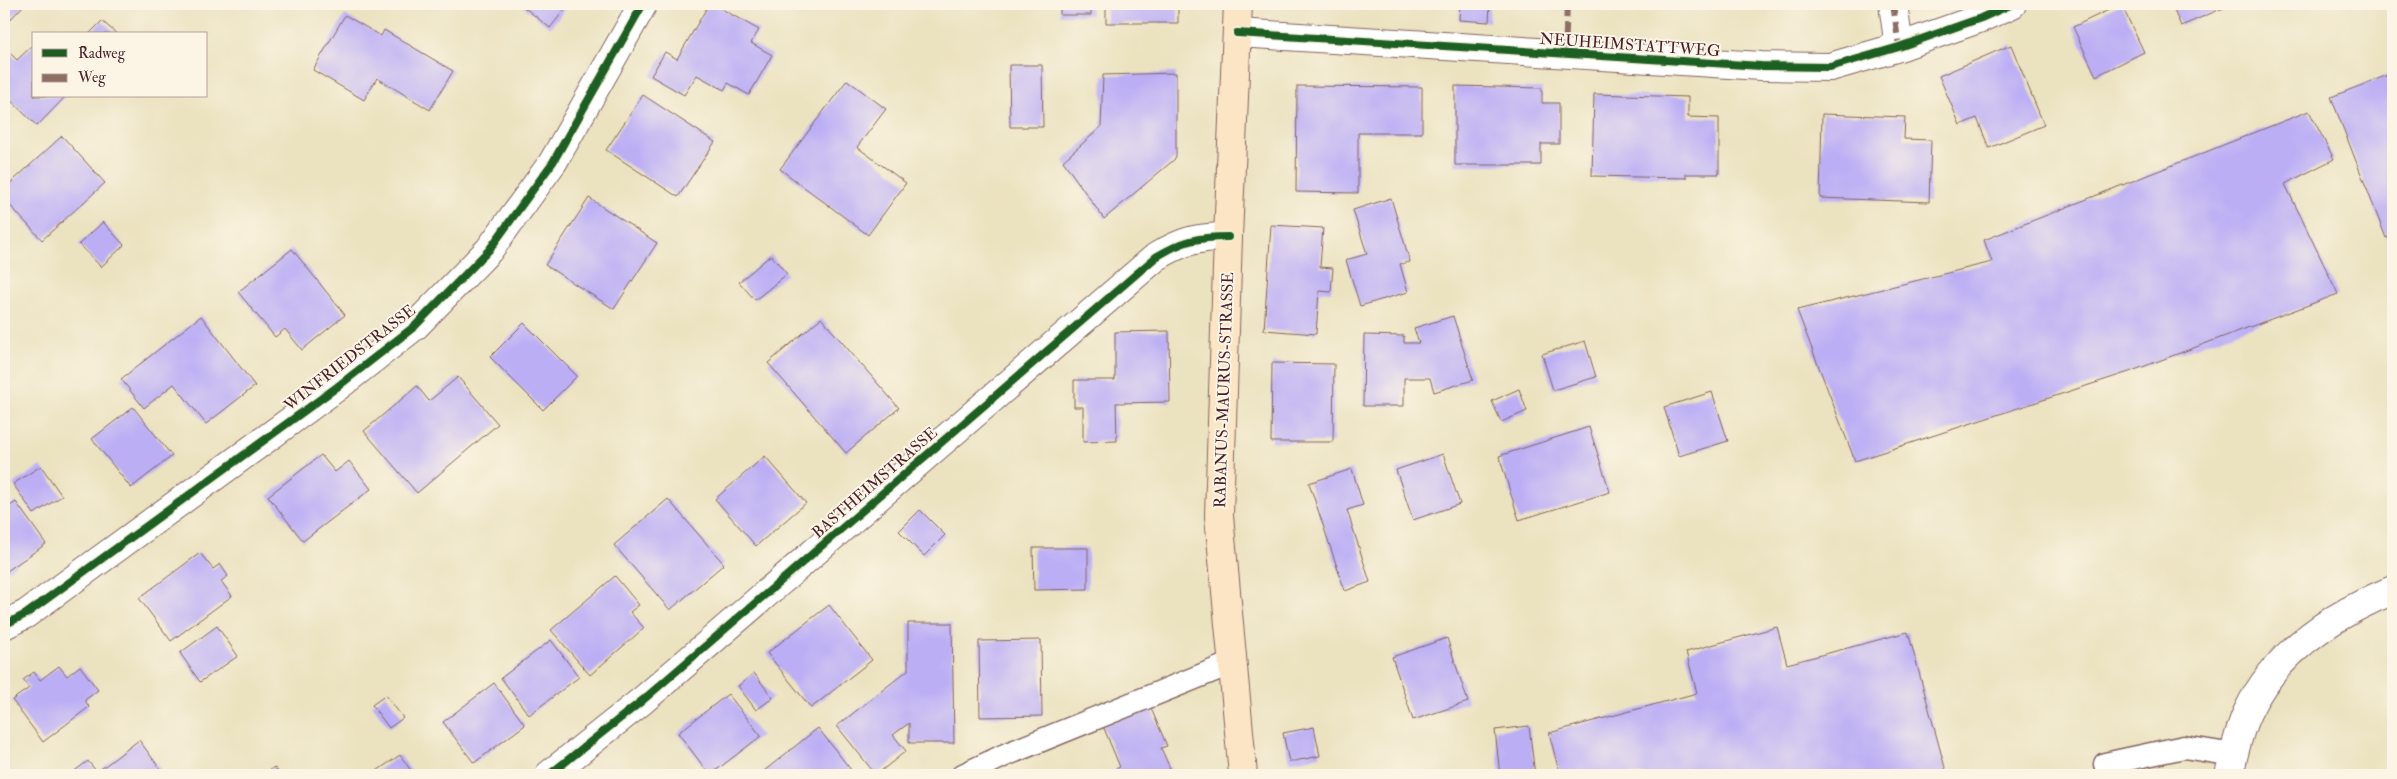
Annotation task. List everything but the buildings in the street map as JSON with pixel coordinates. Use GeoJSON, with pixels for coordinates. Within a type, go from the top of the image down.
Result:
{"type":"FeatureCollection","features":[{"type":"Feature","properties":{"kind":"main road","name":"RABANUS-MAURUS-STRASSE"},"geometry":{"type":"LineString","coordinates":[[1238,4],[1219,516],[1243,775]]}},
{"type":"Feature","properties":{"kind":"street","name":"WINFRIEDSTRASSE"},"geometry":{"type":"LineString","coordinates":[[4,625],[26,614],[337,387],[415,326],[489,250],[553,162],[643,4]]}},
{"type":"Feature","properties":{"kind":"street"},"geometry":{"type":"LineString","coordinates":[[1893,4],[1899,47]]}},
{"type":"Feature","properties":{"kind":"street","name":"NEUHEIMSTATTWEG"},"geometry":{"type":"LineString","coordinates":[[1237,33],[1761,66],[1830,67],[1899,47],[1981,18],[2012,4]]}},
{"type":"Feature","properties":{"kind":"street","name":"BASTHEIMSTRASSE"},"geometry":{"type":"LineString","coordinates":[[549,775],[651,694],[1156,257],[1178,244],[1202,237],[1228,237]]}},
{"type":"Feature","properties":{"kind":"street"},"geometry":{"type":"LineString","coordinates":[[2231,765],[2247,712],[2261,687],[2280,663],[2304,640],[2331,620],[2393,590]]}},
{"type":"Feature","properties":{"kind":"lane"},"geometry":{"type":"LineString","coordinates":[[963,775],[1004,755],[1232,663]]}},
{"type":"Feature","properties":{"kind":"lane"},"geometry":{"type":"LineString","coordinates":[[2105,764],[2184,747],[2231,765]]}},
{"type":"Feature","properties":{"kind":"marked path"},"geometry":{"type":"LineString","coordinates":[[1565,54],[1567,4]]}},
{"type":"Feature","properties":{"kind":"marked path"},"geometry":{"type":"LineString","coordinates":[[1893,4],[1899,47]]}},
{"type":"Feature","properties":{"kind":"cycle path"},"geometry":{"type":"LineString","coordinates":[[4,625],[26,614],[337,387],[415,326],[489,250],[553,162],[643,4]]}},
{"type":"Feature","properties":{"kind":"cycle path"},"geometry":{"type":"LineString","coordinates":[[1237,33],[1761,66],[1830,67],[1899,47],[1981,18],[2012,4]]}},
{"type":"Feature","properties":{"kind":"cycle path"},"geometry":{"type":"LineString","coordinates":[[549,775],[643,700],[1156,257],[1190,241],[1228,237]]}}]}
